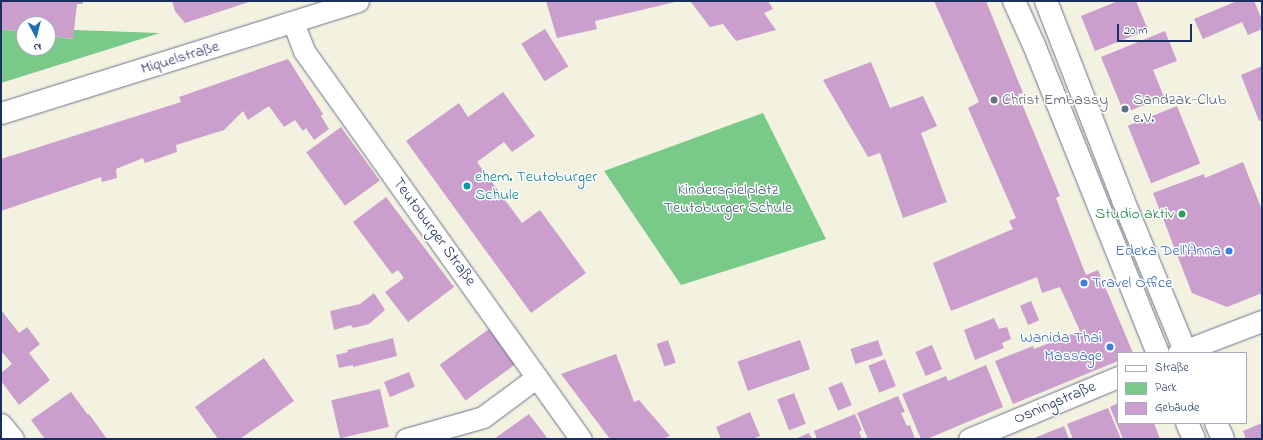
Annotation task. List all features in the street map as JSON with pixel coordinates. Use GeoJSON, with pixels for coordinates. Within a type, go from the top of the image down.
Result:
{"type":"FeatureCollection","features":[{"type":"Feature","properties":{"kind":"main road"},"geometry":{"type":"LineString","coordinates":[[1014,1],[1034,45],[1158,352]]}},
{"type":"Feature","properties":{"kind":"main road"},"geometry":{"type":"LineString","coordinates":[[1046,1],[1183,352]]}},
{"type":"Feature","properties":{"kind":"main road"},"geometry":{"type":"LineString","coordinates":[[1187,424],[1194,439]]}},
{"type":"Feature","properties":{"kind":"main road"},"geometry":{"type":"LineString","coordinates":[[1216,424],[1223,439]]}},
{"type":"Feature","properties":{"kind":"street","name":"Miquelstraße"},"geometry":{"type":"LineString","coordinates":[[1,113],[358,1]]}},
{"type":"Feature","properties":{"kind":"street","name":"Teutoburger Straße"},"geometry":{"type":"LineString","coordinates":[[293,22],[304,51],[581,439]]}},
{"type":"Feature","properties":{"kind":"street"},"geometry":{"type":"LineString","coordinates":[[1183,352],[1262,321]]}},
{"type":"Feature","properties":{"kind":"street"},"geometry":{"type":"LineString","coordinates":[[406,439],[483,417],[537,377]]}},
{"type":"Feature","properties":{"kind":"street","name":"Osningstraße"},"geometry":{"type":"LineString","coordinates":[[969,439],[1117,377]]}},
{"type":"Feature","properties":{"kind":"street"},"geometry":{"type":"LineString","coordinates":[[1,424],[13,439]]}},
{"type":"Feature","properties":{"kind":"green space"},"geometry":{"type":"Polygon","coordinates":[[[1,29],[16,31],[16,56],[56,56],[56,36],[72,39],[74,30],[160,33],[1,83],[1,29]]]}},
{"type":"Feature","properties":{"kind":"green space","name":"Kinderspielplatz Teutoburger Schule"},"geometry":{"type":"Polygon","coordinates":[[[763,113],[826,239],[681,285],[604,171],[763,113]]]}},
{"type":"Feature","properties":{"kind":"building"},"geometry":{"type":"Polygon","coordinates":[[[1,1],[83,1],[83,4],[77,4],[73,39],[56,36],[56,16],[16,16],[16,31],[1,29],[1,1]]]}},
{"type":"Feature","properties":{"kind":"building"},"geometry":{"type":"Polygon","coordinates":[[[172,1],[252,1],[185,23],[175,11],[172,1]]]}},
{"type":"Feature","properties":{"kind":"building"},"geometry":{"type":"Polygon","coordinates":[[[546,1],[675,2],[595,21],[597,29],[557,38],[546,1]]]}},
{"type":"Feature","properties":{"kind":"building"},"geometry":{"type":"Polygon","coordinates":[[[690,1],[768,1],[773,9],[764,13],[776,30],[736,41],[723,24],[710,27],[690,1]]]}},
{"type":"Feature","properties":{"kind":"building"},"geometry":{"type":"Polygon","coordinates":[[[934,1],[986,1],[1023,93],[1018,94],[1060,196],[1056,198],[1086,275],[1098,270],[1133,352],[1117,352],[1117,361],[1013,404],[995,361],[1033,346],[1034,349],[1080,331],[1060,287],[1042,293],[1037,277],[951,311],[933,263],[1013,229],[1009,221],[1016,218],[968,108],[979,102],[934,1]]]}},
{"type":"Feature","properties":{"kind":"building"},"geometry":{"type":"Polygon","coordinates":[[[1118,1],[1136,1],[1148,30],[1095,51],[1081,16],[1118,1]]]}},
{"type":"Feature","properties":{"kind":"building"},"geometry":{"type":"Polygon","coordinates":[[[1237,1],[1254,1],[1262,20],[1262,29],[1248,35],[1242,22],[1203,39],[1194,19],[1237,1]]]}},
{"type":"Feature","properties":{"kind":"building"},"geometry":{"type":"Polygon","coordinates":[[[545,29],[568,66],[545,81],[521,44],[545,29]]]}},
{"type":"Feature","properties":{"kind":"building"},"geometry":{"type":"Polygon","coordinates":[[[1165,31],[1177,61],[1153,70],[1164,97],[1124,113],[1101,57],[1165,31]]]}},
{"type":"Feature","properties":{"kind":"building"},"geometry":{"type":"Polygon","coordinates":[[[288,59],[323,114],[321,116],[329,129],[314,140],[306,128],[303,131],[295,120],[284,127],[269,106],[248,120],[243,111],[224,130],[176,145],[177,152],[145,163],[143,158],[116,169],[117,178],[102,182],[101,177],[1,211],[1,159],[181,102],[179,97],[288,59]]]}},
{"type":"Feature","properties":{"kind":"building"},"geometry":{"type":"Polygon","coordinates":[[[871,62],[890,108],[923,96],[937,126],[921,133],[947,202],[903,218],[880,153],[868,157],[823,80],[871,62]]]}},
{"type":"Feature","properties":{"kind":"building"},"geometry":{"type":"Polygon","coordinates":[[[1262,66],[1262,120],[1259,121],[1241,75],[1262,66]]]}},
{"type":"Feature","properties":{"kind":"building","name":"ehem. Teutoburger Schule"},"geometry":{"type":"Polygon","coordinates":[[[503,92],[535,136],[512,152],[504,142],[477,162],[522,223],[540,210],[586,273],[531,313],[406,141],[459,103],[468,117],[503,92]]]}},
{"type":"Feature","properties":{"kind":"building"},"geometry":{"type":"Polygon","coordinates":[[[1177,106],[1200,163],[1151,183],[1128,126],[1177,106]]]}},
{"type":"Feature","properties":{"kind":"building"},"geometry":{"type":"Polygon","coordinates":[[[341,127],[380,180],[345,206],[306,152],[341,127]]]}},
{"type":"Feature","properties":{"kind":"building"},"geometry":{"type":"Polygon","coordinates":[[[1243,162],[1262,210],[1262,293],[1227,307],[1192,293],[1153,193],[1204,174],[1205,178],[1243,162]]]}},
{"type":"Feature","properties":{"kind":"building"},"geometry":{"type":"Polygon","coordinates":[[[386,197],[454,287],[408,322],[385,292],[404,278],[398,270],[392,274],[353,222],[386,197]]]}},
{"type":"Feature","properties":{"kind":"building"},"geometry":{"type":"Polygon","coordinates":[[[374,293],[385,310],[369,324],[353,328],[351,325],[334,330],[330,311],[360,304],[374,293]]]}},
{"type":"Feature","properties":{"kind":"building"},"geometry":{"type":"Polygon","coordinates":[[[1031,301],[1039,320],[1028,325],[1020,306],[1031,301]]]}},
{"type":"Feature","properties":{"kind":"building"},"geometry":{"type":"Polygon","coordinates":[[[1,310],[19,333],[27,327],[40,344],[29,353],[50,380],[19,405],[1,381],[1,373],[12,364],[1,351],[1,310]]]}},
{"type":"Feature","properties":{"kind":"building"},"geometry":{"type":"Polygon","coordinates":[[[994,318],[999,329],[1007,327],[1011,339],[1002,343],[1004,348],[975,360],[964,330],[994,318]]]}},
{"type":"Feature","properties":{"kind":"building"},"geometry":{"type":"Polygon","coordinates":[[[489,329],[515,365],[466,400],[440,365],[489,329]]]}},
{"type":"Feature","properties":{"kind":"building"},"geometry":{"type":"Polygon","coordinates":[[[393,338],[397,356],[353,367],[353,365],[339,368],[336,355],[348,352],[347,350],[393,338]]]}},
{"type":"Feature","properties":{"kind":"building"},"geometry":{"type":"Polygon","coordinates":[[[668,340],[676,363],[664,367],[657,344],[668,340]]]}},
{"type":"Feature","properties":{"kind":"building"},"geometry":{"type":"Polygon","coordinates":[[[800,340],[810,369],[748,391],[738,361],[800,340]]]}},
{"type":"Feature","properties":{"kind":"building"},"geometry":{"type":"Polygon","coordinates":[[[878,340],[883,355],[855,364],[850,349],[878,340]]]}},
{"type":"Feature","properties":{"kind":"building"},"geometry":{"type":"Polygon","coordinates":[[[932,345],[942,369],[926,376],[915,352],[932,345]]]}},
{"type":"Feature","properties":{"kind":"building"},"geometry":{"type":"Polygon","coordinates":[[[616,354],[634,402],[639,400],[670,436],[662,439],[610,439],[561,374],[616,354]]]}},
{"type":"Feature","properties":{"kind":"building"},"geometry":{"type":"Polygon","coordinates":[[[264,358],[294,401],[240,439],[218,439],[195,407],[264,358]]]}},
{"type":"Feature","properties":{"kind":"building"},"geometry":{"type":"Polygon","coordinates":[[[885,359],[896,386],[879,393],[868,366],[885,359]]]}},
{"type":"Feature","properties":{"kind":"building"},"geometry":{"type":"Polygon","coordinates":[[[986,365],[1003,407],[927,439],[921,439],[902,394],[946,376],[948,381],[986,365]]]}},
{"type":"Feature","properties":{"kind":"building"},"geometry":{"type":"Polygon","coordinates":[[[409,372],[415,387],[390,397],[384,382],[409,372]]]}},
{"type":"Feature","properties":{"kind":"building"},"geometry":{"type":"Polygon","coordinates":[[[842,382],[852,405],[838,411],[828,388],[842,382]]]}},
{"type":"Feature","properties":{"kind":"building"},"geometry":{"type":"Polygon","coordinates":[[[380,389],[389,427],[340,438],[331,400],[380,389]]]}},
{"type":"Feature","properties":{"kind":"building"},"geometry":{"type":"Polygon","coordinates":[[[71,392],[107,439],[45,439],[31,420],[71,392]]]}},
{"type":"Feature","properties":{"kind":"building"},"geometry":{"type":"Polygon","coordinates":[[[794,393],[806,424],[789,430],[777,399],[794,393]]]}},
{"type":"Feature","properties":{"kind":"building"},"geometry":{"type":"Polygon","coordinates":[[[898,396],[905,412],[901,413],[907,426],[910,425],[915,439],[868,439],[857,413],[898,396]]]}},
{"type":"Feature","properties":{"kind":"building"},"geometry":{"type":"Polygon","coordinates":[[[1117,404],[1117,424],[1154,424],[1160,439],[1123,439],[1110,407],[1117,404]]]}},
{"type":"Feature","properties":{"kind":"building"},"geometry":{"type":"Polygon","coordinates":[[[1108,408],[1121,439],[1073,439],[1067,424],[1108,408]]]}},
{"type":"Feature","properties":{"kind":"building"},"geometry":{"type":"Polygon","coordinates":[[[750,412],[760,436],[752,439],[721,439],[716,427],[750,412]]]}},
{"type":"Feature","properties":{"kind":"building"},"geometry":{"type":"Polygon","coordinates":[[[529,414],[548,439],[494,439],[529,414]]]}},
{"type":"Feature","properties":{"kind":"building"},"geometry":{"type":"Polygon","coordinates":[[[855,414],[862,430],[859,432],[862,439],[817,439],[814,431],[855,414]]]}},
{"type":"Feature","properties":{"kind":"building"},"geometry":{"type":"Polygon","coordinates":[[[1262,423],[1262,439],[1246,439],[1243,431],[1262,423]]]}},
{"type":"Feature","properties":{"kind":"building"},"geometry":{"type":"Polygon","coordinates":[[[1064,426],[1069,439],[1032,439],[1064,426]]]}},
{"type":"Feature","properties":{"kind":"building"},"geometry":{"type":"Polygon","coordinates":[[[809,433],[812,439],[795,439],[809,433]]]}},
{"type":"Feature","properties":{"kind":"place","name":"Christ Embassy"},"geometry":{"type":"Point","coordinates":[994,100]}},
{"type":"Feature","properties":{"kind":"place","name":"Sandzak-Club e.V."},"geometry":{"type":"Point","coordinates":[1125,109]}},
{"type":"Feature","properties":{"kind":"place","name":"ehem. Teutoburger Schule"},"geometry":{"type":"Point","coordinates":[467,186]}},
{"type":"Feature","properties":{"kind":"place","name":"Studio aktiv"},"geometry":{"type":"Point","coordinates":[1182,214]}},
{"type":"Feature","properties":{"kind":"place","name":"Edeka Dell'Anna"},"geometry":{"type":"Point","coordinates":[1229,251]}},
{"type":"Feature","properties":{"kind":"place","name":"Travel Office"},"geometry":{"type":"Point","coordinates":[1084,283]}},
{"type":"Feature","properties":{"kind":"place","name":"Wanida Thai Massage"},"geometry":{"type":"Point","coordinates":[1110,347]}}]}
